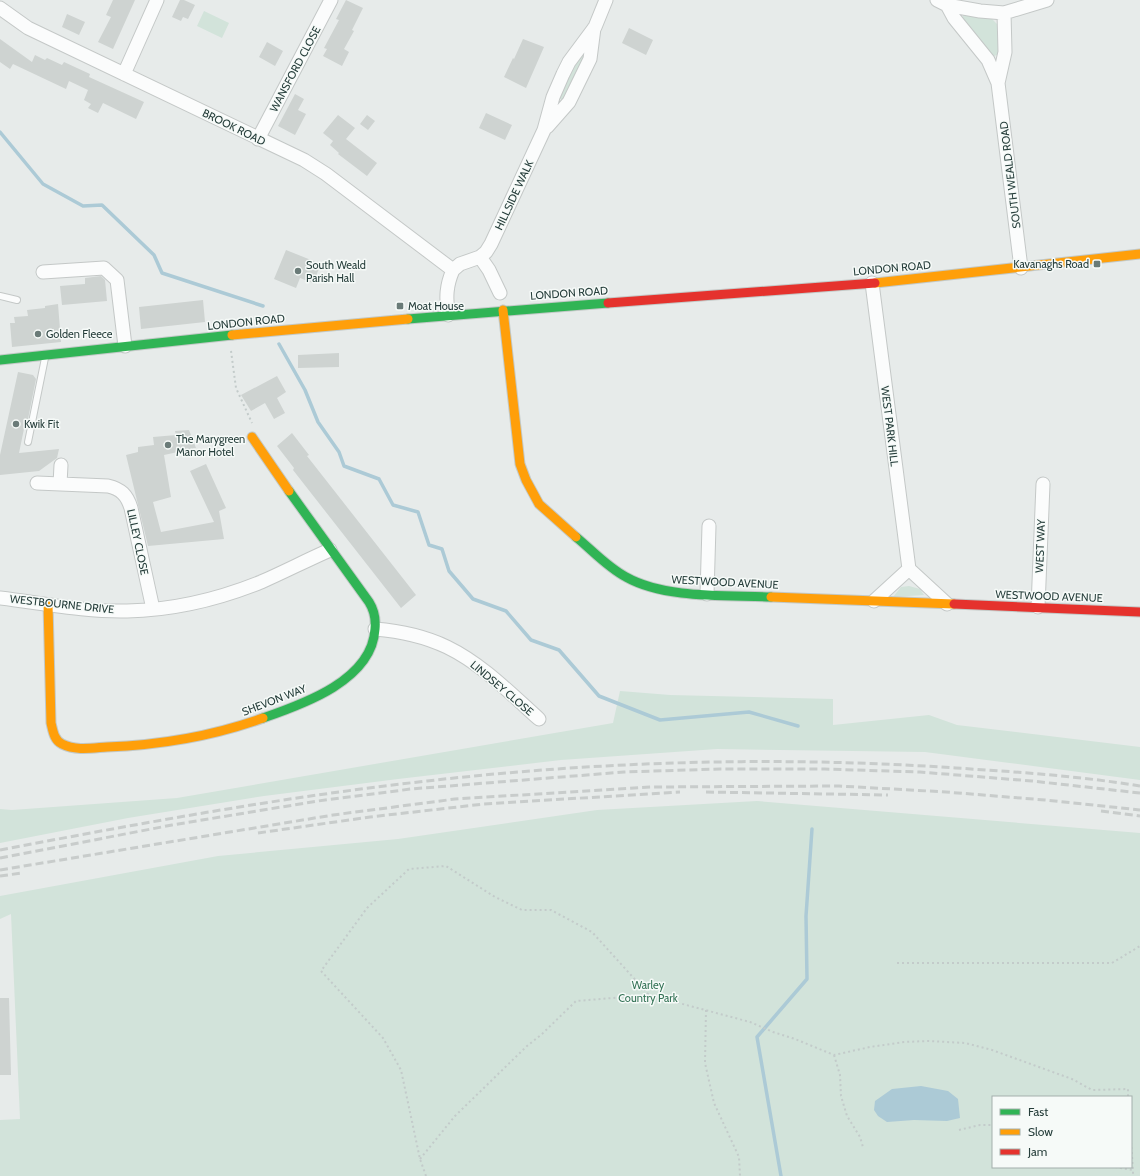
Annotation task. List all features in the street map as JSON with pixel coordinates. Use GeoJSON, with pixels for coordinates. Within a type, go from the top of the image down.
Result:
{"type":"FeatureCollection","features":[{"type":"Feature","properties":{"kind":"street"},"geometry":{"type":"LineString","coordinates":[[124,74],[157,0]]}},
{"type":"Feature","properties":{"kind":"street","name":"WANSFORD CLOSE"},"geometry":{"type":"LineString","coordinates":[[258,139],[331,0]]}},
{"type":"Feature","properties":{"kind":"street","name":"HILLSIDE WALK"},"geometry":{"type":"LineString","coordinates":[[480,257],[486,252],[491,244],[544,130],[553,97],[563,74],[595,27],[606,0]]}},
{"type":"Feature","properties":{"kind":"street"},"geometry":{"type":"LineString","coordinates":[[942,3],[980,12],[1004,14],[1047,0]]}},
{"type":"Feature","properties":{"kind":"street","name":"SOUTH WEALD ROAD"},"geometry":{"type":"LineString","coordinates":[[942,3],[988,60],[998,82],[1021,268]]}},
{"type":"Feature","properties":{"kind":"street","name":"BROOK ROAD"},"geometry":{"type":"LineString","coordinates":[[0,8],[28,28],[304,160],[326,174],[453,270]]}},
{"type":"Feature","properties":{"kind":"street","name":"SOUTH WEALD ROAD"},"geometry":{"type":"LineString","coordinates":[[998,82],[1005,52],[1004,14]]}},
{"type":"Feature","properties":{"kind":"street","name":"HILLSIDE WALK"},"geometry":{"type":"LineString","coordinates":[[544,130],[569,102],[590,60],[595,27]]}},
{"type":"Feature","properties":{"kind":"street","name":"LONDON ROAD"},"geometry":{"type":"LineString","coordinates":[[0,360],[229,335],[503,310],[872,283],[1140,254]]}},
{"type":"Feature","properties":{"kind":"street"},"geometry":{"type":"LineString","coordinates":[[448,315],[446,298],[448,282],[453,270],[460,264],[480,257],[489,270],[500,293]]}},
{"type":"Feature","properties":{"kind":"street"},"geometry":{"type":"LineString","coordinates":[[43,272],[104,268],[117,280],[125,346]]}},
{"type":"Feature","properties":{"kind":"street","name":"WEST PARK HILL"},"geometry":{"type":"LineString","coordinates":[[872,283],[909,569]]}},
{"type":"Feature","properties":{"kind":"street","name":"WESTWOOD AVENUE"},"geometry":{"type":"LineString","coordinates":[[503,310],[520,464],[526,480],[539,504],[614,570],[625,578],[639,585],[656,590],[707,594],[1140,612]]}},
{"type":"Feature","properties":{"kind":"street","name":"SHEVON WAY"},"geometry":{"type":"LineString","coordinates":[[48,604],[51,723],[54,736],[60,744],[69,748],[126,746],[200,736],[245,724],[306,702],[335,687],[347,678],[368,653],[374,639],[375,616],[370,603],[330,550],[252,437]]}},
{"type":"Feature","properties":{"kind":"street"},"geometry":{"type":"LineString","coordinates":[[60,484],[61,465]]}},
{"type":"Feature","properties":{"kind":"street","name":"LILLEY CLOSE"},"geometry":{"type":"LineString","coordinates":[[37,483],[108,486],[115,488],[126,496],[131,508],[153,609]]}},
{"type":"Feature","properties":{"kind":"street","name":"WEST WAY"},"geometry":{"type":"LineString","coordinates":[[1038,607],[1042,484]]}},
{"type":"Feature","properties":{"kind":"street"},"geometry":{"type":"LineString","coordinates":[[707,594],[709,526]]}},
{"type":"Feature","properties":{"kind":"street","name":"WESTBOURNE DRIVE"},"geometry":{"type":"LineString","coordinates":[[0,598],[100,610],[127,611],[188,604],[225,595],[261,582],[330,550]]}},
{"type":"Feature","properties":{"kind":"street"},"geometry":{"type":"LineString","coordinates":[[874,600],[909,569],[947,604]]}},
{"type":"Feature","properties":{"kind":"street","name":"LINDSEY CLOSE"},"geometry":{"type":"LineString","coordinates":[[375,629],[423,637],[447,647],[487,672],[539,719]]}},
{"type":"Feature","properties":{"kind":"lane"},"geometry":{"type":"LineString","coordinates":[[0,296],[17,300]]}},
{"type":"Feature","properties":{"kind":"lane"},"geometry":{"type":"LineString","coordinates":[[28,442],[46,355]]}},
{"type":"Feature","properties":{"kind":"path"},"geometry":{"type":"LineString","coordinates":[[229,335],[236,388],[257,432],[252,437]]}},
{"type":"Feature","properties":{"kind":"path"},"geometry":{"type":"LineString","coordinates":[[426,1176],[420,1159],[401,1070],[382,1038],[321,971],[367,908],[409,869],[446,866],[495,898],[522,910],[551,910],[592,932],[649,995]]}},
{"type":"Feature","properties":{"kind":"path"},"geometry":{"type":"LineString","coordinates":[[896,963],[1112,963],[1140,946]]}},
{"type":"Feature","properties":{"kind":"path"},"geometry":{"type":"LineString","coordinates":[[420,1159],[455,1116],[576,1001],[649,995],[750,1022],[834,1056],[870,1047],[904,1042],[928,1041],[965,1043],[992,1050],[1072,1079],[1092,1090],[1128,1089],[1128,1096]]}},
{"type":"Feature","properties":{"kind":"path"},"geometry":{"type":"LineString","coordinates":[[706,1010],[705,1063],[714,1103],[739,1157],[740,1176]]}},
{"type":"Feature","properties":{"kind":"path"},"geometry":{"type":"LineString","coordinates":[[834,1056],[840,1075],[841,1096],[847,1116],[860,1137],[863,1147]]}},
{"type":"Feature","properties":{"kind":"path"},"geometry":{"type":"LineString","coordinates":[[959,1130],[980,1125],[992,1125]]}},
{"type":"Feature","properties":{"kind":"path"},"geometry":{"type":"LineString","coordinates":[[1132,1156],[1133,1176]]}},
{"type":"Feature","properties":{"kind":"path"},"geometry":{"type":"LineString","coordinates":[[1122,1168],[1133,1170]]}},
{"type":"Feature","properties":{"kind":"green space"},"geometry":{"type":"Polygon","coordinates":[[[204,11],[229,23],[222,38],[197,26],[204,11]]]}},
{"type":"Feature","properties":{"kind":"green space"},"geometry":{"type":"Polygon","coordinates":[[[965,13],[992,19],[998,25],[999,51],[997,55],[994,56],[990,52],[962,19],[965,13]]]}},
{"type":"Feature","properties":{"kind":"green space"},"geometry":{"type":"Polygon","coordinates":[[[586,41],[586,58],[563,100],[559,98],[563,83],[586,41]]]}},
{"type":"Feature","properties":{"kind":"green space"},"geometry":{"type":"Polygon","coordinates":[[[909,586],[920,589],[924,595],[893,597],[901,587],[909,586]]]}},
{"type":"Feature","properties":{"kind":"green space"},"geometry":{"type":"Polygon","coordinates":[[[620,691],[670,695],[833,699],[833,725],[929,715],[957,725],[1140,747],[1140,780],[925,752],[717,749],[561,760],[264,796],[128,818],[0,843],[0,809],[12,810],[177,798],[613,723],[620,691]]]}},
{"type":"Feature","properties":{"kind":"green space","name":"Warley Country Park"},"geometry":{"type":"Polygon","coordinates":[[[757,801],[1140,833],[1140,1176],[0,1176],[0,1120],[20,1119],[11,914],[0,919],[0,896],[218,856],[398,839],[597,810],[757,801]]]}},
{"type":"Feature","properties":{"kind":"water"},"geometry":{"type":"Polygon","coordinates":[[[921,1086],[948,1091],[958,1099],[960,1118],[947,1121],[914,1120],[887,1122],[878,1116],[874,1110],[875,1101],[892,1089],[921,1086]]]}},
{"type":"Feature","properties":{"kind":"building"},"geometry":{"type":"Polygon","coordinates":[[[113,0],[135,0],[113,49],[98,42],[111,17],[106,15],[113,0]]]}},
{"type":"Feature","properties":{"kind":"building"},"geometry":{"type":"Polygon","coordinates":[[[180,0],[184,0],[195,5],[188,19],[183,17],[181,21],[172,17],[180,0]]]}},
{"type":"Feature","properties":{"kind":"building"},"geometry":{"type":"Polygon","coordinates":[[[346,0],[363,8],[352,30],[354,31],[344,49],[349,52],[342,66],[323,56],[327,49],[324,48],[339,20],[336,19],[346,0]]]}},
{"type":"Feature","properties":{"kind":"building"},"geometry":{"type":"Polygon","coordinates":[[[67,14],[85,22],[79,35],[62,27],[67,14]]]}},
{"type":"Feature","properties":{"kind":"building"},"geometry":{"type":"Polygon","coordinates":[[[629,28],[653,40],[646,55],[622,43],[629,28]]]}},
{"type":"Feature","properties":{"kind":"building"},"geometry":{"type":"Polygon","coordinates":[[[0,39],[32,62],[35,55],[45,60],[47,58],[62,65],[64,62],[90,74],[89,77],[144,102],[136,119],[103,103],[98,113],[88,108],[91,104],[84,100],[88,90],[69,81],[66,89],[13,64],[10,69],[0,62],[0,39]]]}},
{"type":"Feature","properties":{"kind":"building"},"geometry":{"type":"Polygon","coordinates":[[[523,39],[544,47],[526,88],[504,77],[523,39]]]}},
{"type":"Feature","properties":{"kind":"building"},"geometry":{"type":"Polygon","coordinates":[[[267,42],[283,51],[275,66],[259,57],[267,42]]]}},
{"type":"Feature","properties":{"kind":"building"},"geometry":{"type":"Polygon","coordinates":[[[295,94],[304,99],[298,110],[306,114],[295,135],[278,126],[295,94]]]}},
{"type":"Feature","properties":{"kind":"building"},"geometry":{"type":"Polygon","coordinates":[[[486,113],[512,125],[505,140],[479,128],[486,113]]]}},
{"type":"Feature","properties":{"kind":"building"},"geometry":{"type":"Polygon","coordinates":[[[338,115],[355,128],[346,139],[377,163],[367,176],[338,154],[339,153],[330,145],[333,141],[323,133],[338,115]]]}},
{"type":"Feature","properties":{"kind":"building"},"geometry":{"type":"Polygon","coordinates":[[[367,115],[375,121],[368,130],[360,124],[367,115]]]}},
{"type":"Feature","properties":{"kind":"building","name":"South Weald Parish Hall"},"geometry":{"type":"Polygon","coordinates":[[[286,250],[321,264],[313,283],[300,278],[296,288],[274,279],[286,250]]]}},
{"type":"Feature","properties":{"kind":"building"},"geometry":{"type":"Polygon","coordinates":[[[101,276],[105,280],[107,301],[62,305],[60,286],[85,284],[85,278],[101,276]]]}},
{"type":"Feature","properties":{"kind":"building"},"geometry":{"type":"Polygon","coordinates":[[[203,300],[205,322],[141,329],[139,307],[203,300]]]}},
{"type":"Feature","properties":{"kind":"building"},"geometry":{"type":"Polygon","coordinates":[[[58,304],[61,342],[12,347],[10,323],[15,323],[14,317],[28,316],[27,310],[45,308],[45,306],[58,304]]]}},
{"type":"Feature","properties":{"kind":"building"},"geometry":{"type":"Polygon","coordinates":[[[339,353],[339,367],[298,368],[298,355],[339,353]]]}},
{"type":"Feature","properties":{"kind":"building","name":"Kwik Fit"},"geometry":{"type":"Polygon","coordinates":[[[18,372],[33,375],[36,379],[27,424],[25,424],[19,453],[59,449],[57,458],[39,471],[0,475],[0,455],[18,372]]]}},
{"type":"Feature","properties":{"kind":"building"},"geometry":{"type":"Polygon","coordinates":[[[277,376],[286,392],[277,398],[285,413],[274,419],[265,403],[251,411],[241,395],[277,376]]]}},
{"type":"Feature","properties":{"kind":"building"},"geometry":{"type":"Polygon","coordinates":[[[189,430],[196,448],[164,455],[171,497],[153,502],[161,532],[214,522],[190,471],[206,464],[226,508],[219,511],[224,539],[148,546],[126,455],[138,452],[138,447],[154,445],[153,437],[176,435],[175,431],[189,430]]]}},
{"type":"Feature","properties":{"kind":"building"},"geometry":{"type":"Polygon","coordinates":[[[292,433],[309,455],[307,456],[416,595],[401,608],[293,470],[294,468],[277,446],[292,433]]]}},
{"type":"Feature","properties":{"kind":"building"},"geometry":{"type":"Polygon","coordinates":[[[0,998],[9,998],[11,1075],[0,1075],[0,998]]]}},
{"type":"Feature","properties":{"kind":"waterway"},"geometry":{"type":"LineString","coordinates":[[0,132],[43,184],[83,206],[102,205],[154,255],[162,273],[263,306]]}},
{"type":"Feature","properties":{"kind":"waterway"},"geometry":{"type":"LineString","coordinates":[[279,344],[305,390],[318,422],[339,452],[344,466],[379,479],[393,505],[418,512],[429,545],[442,549],[449,571],[473,599],[506,611],[531,640],[559,650],[599,696],[660,720],[749,712],[798,726]]}},
{"type":"Feature","properties":{"kind":"waterway"},"geometry":{"type":"LineString","coordinates":[[781,1176],[757,1037],[807,979],[806,916],[812,829]]}},
{"type":"Feature","properties":{"kind":"railway"},"geometry":{"type":"LineString","coordinates":[[0,850],[266,803],[373,787],[493,774],[625,765],[691,762],[824,762],[890,764],[1048,775],[1140,786]]}},
{"type":"Feature","properties":{"kind":"railway"},"geometry":{"type":"LineString","coordinates":[[0,858],[172,825],[318,801],[411,789],[624,772],[720,769],[825,769],[920,772],[1032,781],[1140,793]]}},
{"type":"Feature","properties":{"kind":"railway"},"geometry":{"type":"LineString","coordinates":[[0,870],[333,815],[455,799],[651,787],[839,786],[946,792],[1140,810]]}},
{"type":"Feature","properties":{"kind":"railway"},"geometry":{"type":"LineString","coordinates":[[258,833],[370,817],[484,804],[680,792]]}},
{"type":"Feature","properties":{"kind":"railway"},"geometry":{"type":"LineString","coordinates":[[706,792],[888,795]]}},
{"type":"Feature","properties":{"kind":"railway"},"geometry":{"type":"LineString","coordinates":[[1101,811],[1140,816]]}},
{"type":"Feature","properties":{"kind":"railway"},"geometry":{"type":"LineString","coordinates":[[0,876],[22,873]]}},
{"type":"Feature","properties":{"kind":"traffic: fast"},"geometry":{"type":"LineString","coordinates":[[408,319],[608,303]]}},
{"type":"Feature","properties":{"kind":"traffic: fast"},"geometry":{"type":"LineString","coordinates":[[0,360],[232,335]]}},
{"type":"Feature","properties":{"kind":"traffic: fast"},"geometry":{"type":"LineString","coordinates":[[263,718],[316,697],[349,676],[362,662],[371,647],[375,629],[374,615],[369,602],[289,491]]}},
{"type":"Feature","properties":{"kind":"traffic: fast"},"geometry":{"type":"LineString","coordinates":[[576,537],[619,573],[642,584],[659,589],[696,594],[771,597]]}},
{"type":"Feature","properties":{"kind":"traffic: slow"},"geometry":{"type":"LineString","coordinates":[[875,283],[1140,254]]}},
{"type":"Feature","properties":{"kind":"traffic: slow"},"geometry":{"type":"LineString","coordinates":[[503,310],[520,464],[526,480],[539,504],[576,537]]}},
{"type":"Feature","properties":{"kind":"traffic: slow"},"geometry":{"type":"LineString","coordinates":[[232,335],[408,319]]}},
{"type":"Feature","properties":{"kind":"traffic: slow"},"geometry":{"type":"LineString","coordinates":[[252,437],[289,491]]}},
{"type":"Feature","properties":{"kind":"traffic: slow"},"geometry":{"type":"LineString","coordinates":[[771,597],[954,604]]}},
{"type":"Feature","properties":{"kind":"traffic: slow"},"geometry":{"type":"LineString","coordinates":[[48,604],[51,723],[56,738],[62,744],[73,748],[84,748],[166,742],[206,735],[263,718]]}},
{"type":"Feature","properties":{"kind":"traffic: jam"},"geometry":{"type":"LineString","coordinates":[[608,303],[875,283]]}},
{"type":"Feature","properties":{"kind":"traffic: jam"},"geometry":{"type":"LineString","coordinates":[[954,604],[1140,612]]}},
{"type":"Feature","properties":{"kind":"place","name":"Kavanaghs Road"},"geometry":{"type":"Point","coordinates":[1097,264]}},
{"type":"Feature","properties":{"kind":"place","name":"South Weald Parish Hall"},"geometry":{"type":"Point","coordinates":[298,271]}},
{"type":"Feature","properties":{"kind":"place","name":"Moat House"},"geometry":{"type":"Point","coordinates":[400,306]}},
{"type":"Feature","properties":{"kind":"place","name":"Golden Fleece"},"geometry":{"type":"Point","coordinates":[38,334]}},
{"type":"Feature","properties":{"kind":"place","name":"Kwik Fit"},"geometry":{"type":"Point","coordinates":[16,424]}},
{"type":"Feature","properties":{"kind":"place","name":"The Marygreen Manor Hotel"},"geometry":{"type":"Point","coordinates":[168,445]}}]}
